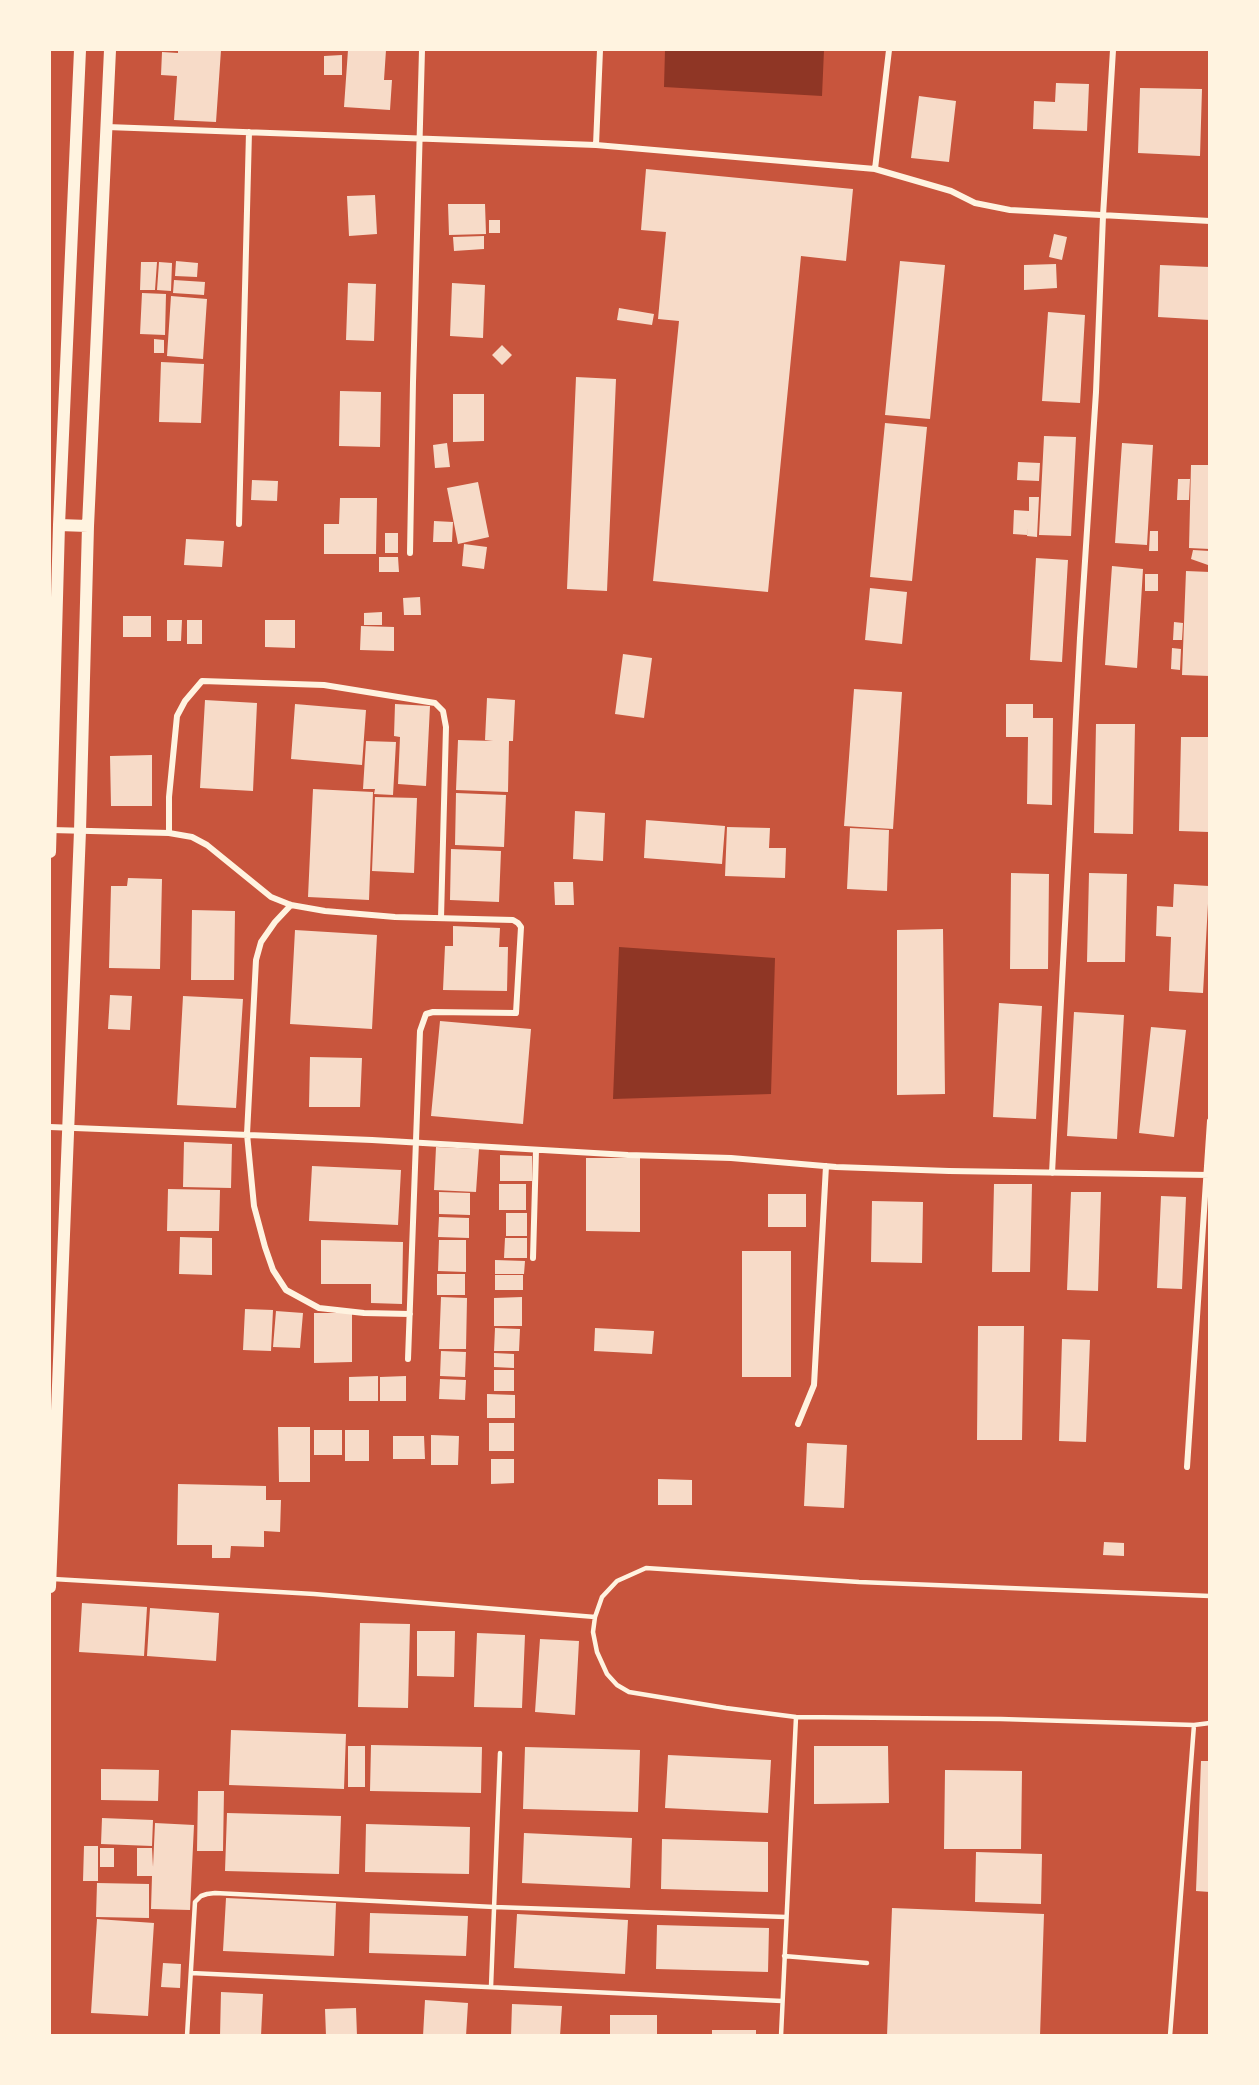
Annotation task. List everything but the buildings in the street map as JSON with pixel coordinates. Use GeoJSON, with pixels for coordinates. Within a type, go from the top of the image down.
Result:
{"type":"FeatureCollection","features":[{"type":"Feature","properties":{"kind":"main road"},"geometry":{"type":"LineString","coordinates":[[50,852],[59,525],[80,50]]}},
{"type":"Feature","properties":{"kind":"main road"},"geometry":{"type":"LineString","coordinates":[[50,1587],[51,1485],[80,831],[88,526],[110,50]]}},
{"type":"Feature","properties":{"kind":"main road"},"geometry":{"type":"LineString","coordinates":[[59,525],[88,526]]}},
{"type":"Feature","properties":{"kind":"street"},"geometry":{"type":"LineString","coordinates":[[410,553],[418,138],[422,50]]}},
{"type":"Feature","properties":{"kind":"street"},"geometry":{"type":"LineString","coordinates":[[596,145],[600,50]]}},
{"type":"Feature","properties":{"kind":"street"},"geometry":{"type":"LineString","coordinates":[[875,169],[889,50]]}},
{"type":"Feature","properties":{"kind":"street"},"geometry":{"type":"LineString","coordinates":[[1052,1173],[1096,392],[1102,216],[1113,50]]}},
{"type":"Feature","properties":{"kind":"street"},"geometry":{"type":"LineString","coordinates":[[106,127],[596,145],[875,169],[951,191],[975,203],[990,207],[1102,216],[1209,221]]}},
{"type":"Feature","properties":{"kind":"street"},"geometry":{"type":"LineString","coordinates":[[239,524],[249,132]]}},
{"type":"Feature","properties":{"kind":"street"},"geometry":{"type":"LineString","coordinates":[[170,833],[169,797],[177,716],[185,701],[202,681],[324,685],[435,702],[443,711],[446,727],[441,918]]}},
{"type":"Feature","properties":{"kind":"street"},"geometry":{"type":"LineString","coordinates":[[50,830],[170,833],[192,837],[207,845],[271,897],[291,905],[395,918],[513,920],[521,927],[516,1013],[433,1012],[426,1014],[420,1031],[408,1359]]}},
{"type":"Feature","properties":{"kind":"street"},"geometry":{"type":"LineString","coordinates":[[291,905],[261,942],[256,960],[247,1134],[254,1206],[273,1270],[286,1290],[319,1308],[364,1313],[410,1314]]}},
{"type":"Feature","properties":{"kind":"street"},"geometry":{"type":"LineString","coordinates":[[1187,1467],[1208,1175],[1209,1121]]}},
{"type":"Feature","properties":{"kind":"street"},"geometry":{"type":"LineString","coordinates":[[50,1127],[415,1142],[949,1172],[1208,1175]]}},
{"type":"Feature","properties":{"kind":"street"},"geometry":{"type":"LineString","coordinates":[[533,1258],[536,1150]]}},
{"type":"Feature","properties":{"kind":"street"},"geometry":{"type":"LineString","coordinates":[[798,1424],[814,1385],[826,1166]]}},
{"type":"Feature","properties":{"kind":"lane"},"geometry":{"type":"LineString","coordinates":[[1209,1596],[859,1582],[646,1568],[617,1581],[602,1597],[592,1632],[597,1652],[607,1674],[617,1685],[629,1692],[726,1708],[796,1717],[1001,1719],[1194,1725],[1209,1723]]}},
{"type":"Feature","properties":{"kind":"lane"},"geometry":{"type":"LineString","coordinates":[[50,1579],[314,1594],[595,1617]]}},
{"type":"Feature","properties":{"kind":"lane"},"geometry":{"type":"LineString","coordinates":[[781,2036],[796,1717]]}},
{"type":"Feature","properties":{"kind":"lane"},"geometry":{"type":"LineString","coordinates":[[1170,2036],[1194,1725]]}},
{"type":"Feature","properties":{"kind":"lane"},"geometry":{"type":"LineString","coordinates":[[491,1987],[500,1753]]}},
{"type":"Feature","properties":{"kind":"lane"},"geometry":{"type":"LineString","coordinates":[[187,2036],[195,1902],[207,1894],[786,1917]]}},
{"type":"Feature","properties":{"kind":"lane"},"geometry":{"type":"LineString","coordinates":[[784,1956],[867,1963]]}},
{"type":"Feature","properties":{"kind":"lane"},"geometry":{"type":"LineString","coordinates":[[191,1973],[782,2001]]}},
{"type":"Feature","properties":{"kind":"shaded area"},"geometry":{"type":"Polygon","coordinates":[[[665,50],[824,50],[822,96],[664,87],[665,50]]]}},
{"type":"Feature","properties":{"kind":"shaded area"},"geometry":{"type":"Polygon","coordinates":[[[619,947],[775,958],[771,1094],[613,1099],[619,947]]]}}]}
